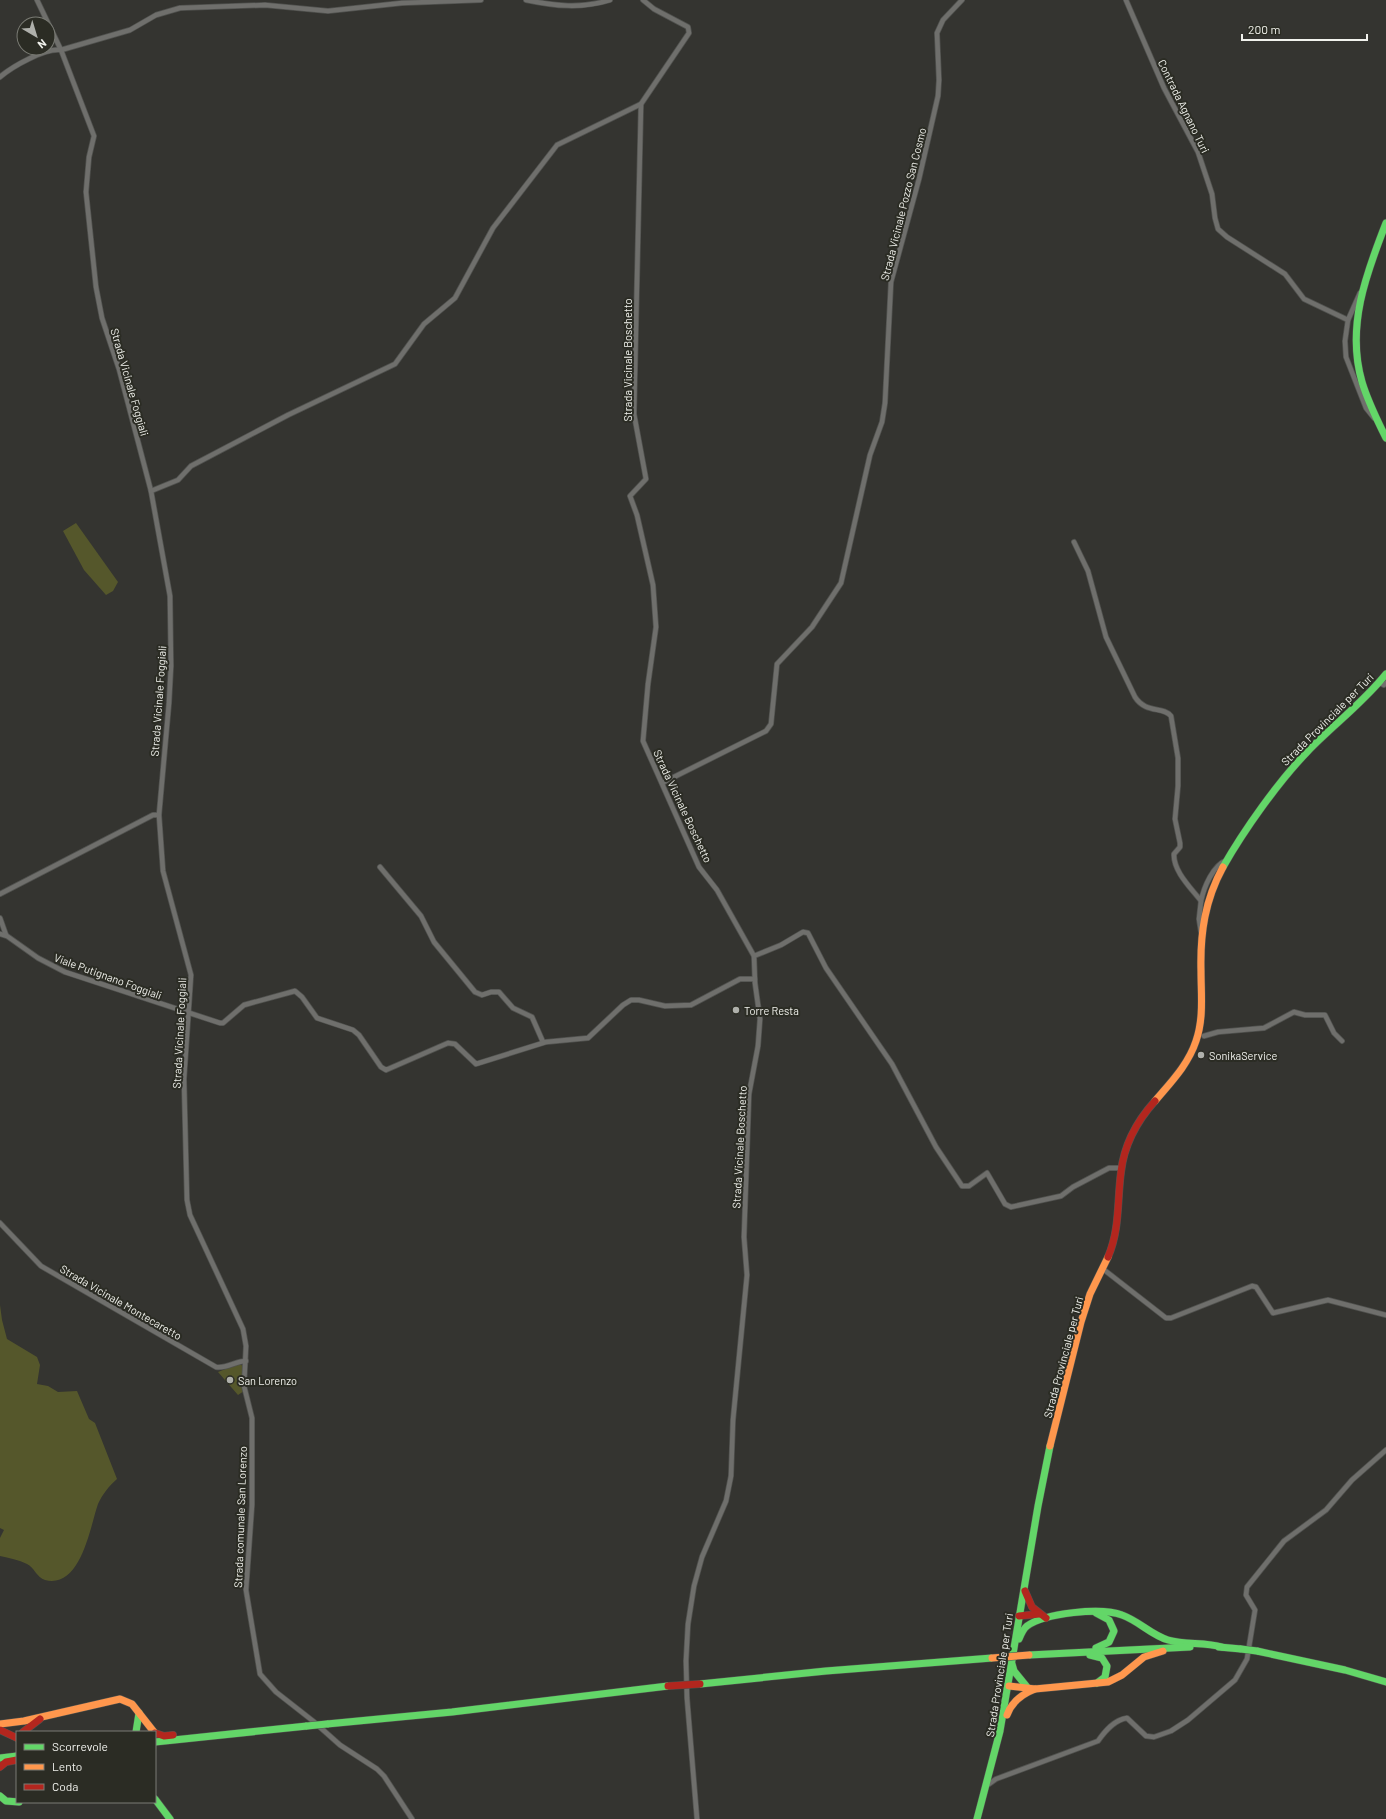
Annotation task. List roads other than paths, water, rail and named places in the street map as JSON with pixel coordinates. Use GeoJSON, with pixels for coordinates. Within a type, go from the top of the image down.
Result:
{"type":"FeatureCollection","features":[{"type":"Feature","properties":{"kind":"main road"},"geometry":{"type":"LineString","coordinates":[[1386,223],[1369,265],[1357,312],[1357,356],[1360,378],[1376,419],[1386,438]]}},
{"type":"Feature","properties":{"kind":"main road","name":"Strada Provinciale per Turi"},"geometry":{"type":"LineString","coordinates":[[977,1819],[989,1784],[1002,1732],[1024,1586],[1047,1463],[1088,1301],[1110,1254],[1120,1212],[1122,1168],[1125,1151],[1145,1112],[1178,1077],[1195,1044],[1200,1030],[1202,1008],[1201,933],[1210,895],[1227,860],[1293,767],[1383,683],[1386,674]]}},
{"type":"Feature","properties":{"kind":"main road"},"geometry":{"type":"LineString","coordinates":[[1024,1586],[1027,1601],[1037,1618]]}},
{"type":"Feature","properties":{"kind":"main road"},"geometry":{"type":"LineString","coordinates":[[1019,1616],[1046,1618],[1094,1612],[1115,1612],[1128,1617],[1148,1632],[1170,1641],[1214,1644],[1222,1647]]}},
{"type":"Feature","properties":{"kind":"main road"},"geometry":{"type":"LineString","coordinates":[[1067,1653],[1102,1648],[1113,1639],[1114,1630],[1111,1622],[1107,1617],[1094,1612]]}},
{"type":"Feature","properties":{"kind":"main road"},"geometry":{"type":"LineString","coordinates":[[1026,1690],[1014,1671],[1012,1661],[1021,1632],[1037,1618]]}},
{"type":"Feature","properties":{"kind":"main road"},"geometry":{"type":"LineString","coordinates":[[1009,1686],[1026,1690],[1093,1684],[1114,1680],[1144,1657],[1181,1647]]}},
{"type":"Feature","properties":{"kind":"main road"},"geometry":{"type":"LineString","coordinates":[[156,1742],[452,1712],[668,1686],[826,1671],[1029,1655],[1181,1647],[1222,1647],[1257,1651],[1345,1670],[1386,1682]]}},
{"type":"Feature","properties":{"kind":"main road"},"geometry":{"type":"LineString","coordinates":[[1067,1653],[1091,1655],[1099,1657],[1104,1661],[1107,1666],[1105,1678],[1093,1684]]}},
{"type":"Feature","properties":{"kind":"main road"},"geometry":{"type":"LineString","coordinates":[[1002,1732],[1009,1710],[1014,1701],[1026,1690]]}},
{"type":"Feature","properties":{"kind":"main road"},"geometry":{"type":"LineString","coordinates":[[0,1724],[24,1721],[120,1699],[133,1704],[139,1711],[149,1729],[152,1731]]}},
{"type":"Feature","properties":{"kind":"main road"},"geometry":{"type":"LineString","coordinates":[[136,1731],[139,1721],[139,1711]]}},
{"type":"Feature","properties":{"kind":"main road"},"geometry":{"type":"LineString","coordinates":[[24,1731],[41,1717]]}},
{"type":"Feature","properties":{"kind":"main road"},"geometry":{"type":"LineString","coordinates":[[17,1731],[17,1727],[24,1721]]}},
{"type":"Feature","properties":{"kind":"main road"},"geometry":{"type":"LineString","coordinates":[[31,1731],[34,1723]]}},
{"type":"Feature","properties":{"kind":"main road"},"geometry":{"type":"LineString","coordinates":[[0,1730],[16,1736]]}},
{"type":"Feature","properties":{"kind":"main road"},"geometry":{"type":"LineString","coordinates":[[156,1733],[164,1736],[179,1735],[189,1738]]}},
{"type":"Feature","properties":{"kind":"main road"},"geometry":{"type":"LineString","coordinates":[[0,1758],[16,1756]]}},
{"type":"Feature","properties":{"kind":"main road"},"geometry":{"type":"LineString","coordinates":[[0,1767],[6,1762],[16,1760]]}},
{"type":"Feature","properties":{"kind":"main road"},"geometry":{"type":"LineString","coordinates":[[0,1796],[6,1801],[16,1802]]}},
{"type":"Feature","properties":{"kind":"main road"},"geometry":{"type":"LineString","coordinates":[[156,1800],[170,1819]]}},
{"type":"Feature","properties":{"kind":"street","name":"Strada Vicinale Foggiali"},"geometry":{"type":"LineString","coordinates":[[37,0],[61,50],[94,136],[86,192],[96,287],[102,318],[119,369],[151,491],[170,596],[170,673],[159,815],[163,871],[190,969],[190,1015],[184,1079],[187,1200],[190,1215],[245,1334],[246,1361]]}},
{"type":"Feature","properties":{"kind":"street"},"geometry":{"type":"LineString","coordinates":[[0,77],[16,66],[44,52],[55,49],[61,50],[130,30],[156,16],[180,8],[265,5],[328,11],[402,3],[481,0]]}},
{"type":"Feature","properties":{"kind":"street"},"geometry":{"type":"LineString","coordinates":[[526,0],[550,6],[584,6],[610,0]]}},
{"type":"Feature","properties":{"kind":"street"},"geometry":{"type":"LineString","coordinates":[[151,491],[178,480],[191,466],[288,415],[394,364],[424,324],[455,298],[493,228],[557,145],[641,104],[689,33],[688,28],[654,9],[643,0]]}},
{"type":"Feature","properties":{"kind":"street","name":"Strada Vicinale Pozzo San Cosmo"},"geometry":{"type":"LineString","coordinates":[[662,783],[766,731],[771,724],[777,664],[812,627],[841,583],[870,455],[882,422],[885,403],[891,282],[919,179],[938,96],[939,80],[937,33],[943,20],[962,0]]}},
{"type":"Feature","properties":{"kind":"street","name":"Contrada Agnano Turi"},"geometry":{"type":"LineString","coordinates":[[1126,0],[1164,88],[1198,152],[1212,194],[1218,229],[1227,237],[1285,274],[1304,299],[1348,320]]}},
{"type":"Feature","properties":{"kind":"street","name":"Strada Vicinale Boschetto"},"geometry":{"type":"LineString","coordinates":[[641,104],[634,414],[646,479],[630,496],[637,515],[653,584],[656,628],[643,740],[699,867],[717,890],[754,956],[760,1031],[749,1094],[744,1237],[747,1275],[733,1420],[731,1476],[726,1501],[702,1557],[694,1586],[688,1624],[686,1661],[697,1819]]}},
{"type":"Feature","properties":{"kind":"street"},"geometry":{"type":"LineString","coordinates":[[1362,289],[1348,320],[1345,341],[1346,357],[1366,408],[1376,419]]}},
{"type":"Feature","properties":{"kind":"street"},"geometry":{"type":"LineString","coordinates":[[1074,542],[1088,571],[1106,637],[1135,697],[1139,704],[1147,708],[1167,712],[1171,716],[1178,758],[1178,786],[1175,819],[1180,843],[1180,847],[1174,854],[1174,860],[1182,875],[1201,901]]}},
{"type":"Feature","properties":{"kind":"street"},"geometry":{"type":"LineString","coordinates":[[0,894],[153,815],[159,815]]}},
{"type":"Feature","properties":{"kind":"street"},"geometry":{"type":"LineString","coordinates":[[1201,933],[1199,930],[1201,901],[1210,877],[1222,862],[1227,860]]}},
{"type":"Feature","properties":{"kind":"street"},"geometry":{"type":"LineString","coordinates":[[380,867],[421,916],[434,942],[475,992],[482,995],[491,992],[499,992],[513,1008],[530,1015],[535,1021],[543,1042]]}},
{"type":"Feature","properties":{"kind":"street"},"geometry":{"type":"LineString","coordinates":[[0,918],[6,935]]}},
{"type":"Feature","properties":{"kind":"street"},"geometry":{"type":"LineString","coordinates":[[754,956],[781,945],[799,933],[808,933],[826,968],[892,1064],[936,1147],[962,1186],[969,1186],[987,1173],[1005,1204],[1011,1207],[1061,1196],[1109,1168],[1122,1168]]}},
{"type":"Feature","properties":{"kind":"street","name":"Viale Putignano Foggiali"},"geometry":{"type":"LineString","coordinates":[[0,934],[6,935],[38,958],[65,972],[190,1015],[220,1023],[223,1023],[244,1005],[295,991],[302,997],[317,1018],[353,1030],[359,1035],[381,1067],[386,1070],[448,1043],[455,1044],[476,1064],[543,1042],[588,1038],[627,1001],[639,1000],[665,1006],[691,1005],[740,979],[755,979]]}},
{"type":"Feature","properties":{"kind":"street"},"geometry":{"type":"LineString","coordinates":[[1204,1036],[1218,1032],[1264,1028],[1294,1012],[1304,1015],[1325,1015],[1334,1033],[1342,1041]]}},
{"type":"Feature","properties":{"kind":"street","name":"Strada Vicinale Montecaretto"},"geometry":{"type":"LineString","coordinates":[[0,1223],[41,1266],[50,1272],[216,1367],[220,1368],[240,1361],[246,1361]]}},
{"type":"Feature","properties":{"kind":"street"},"geometry":{"type":"LineString","coordinates":[[1103,1269],[1166,1318],[1171,1318],[1252,1286],[1256,1287],[1273,1313],[1328,1300],[1386,1315]]}},
{"type":"Feature","properties":{"kind":"street","name":"Strada comunale San Lorenzo"},"geometry":{"type":"LineString","coordinates":[[246,1361],[244,1386],[252,1418],[252,1505],[246,1590],[260,1674],[276,1692],[349,1752],[377,1769],[384,1776],[412,1819]]}},
{"type":"Feature","properties":{"kind":"street"},"geometry":{"type":"LineString","coordinates":[[989,1784],[996,1779],[1098,1741],[1104,1732],[1120,1719],[1127,1718],[1146,1736],[1154,1737],[1171,1731],[1188,1720],[1235,1680],[1247,1659],[1254,1610],[1246,1595],[1247,1587],[1284,1541],[1326,1510],[1352,1480],[1386,1450]]}},
{"type":"Feature","properties":{"kind":"place","name":"Torre Resta"},"geometry":{"type":"Point","coordinates":[736,1010]}},
{"type":"Feature","properties":{"kind":"place","name":"SonikaService"},"geometry":{"type":"Point","coordinates":[1201,1055]}},
{"type":"Feature","properties":{"kind":"place","name":"San Lorenzo"},"geometry":{"type":"Point","coordinates":[230,1380]}}]}
